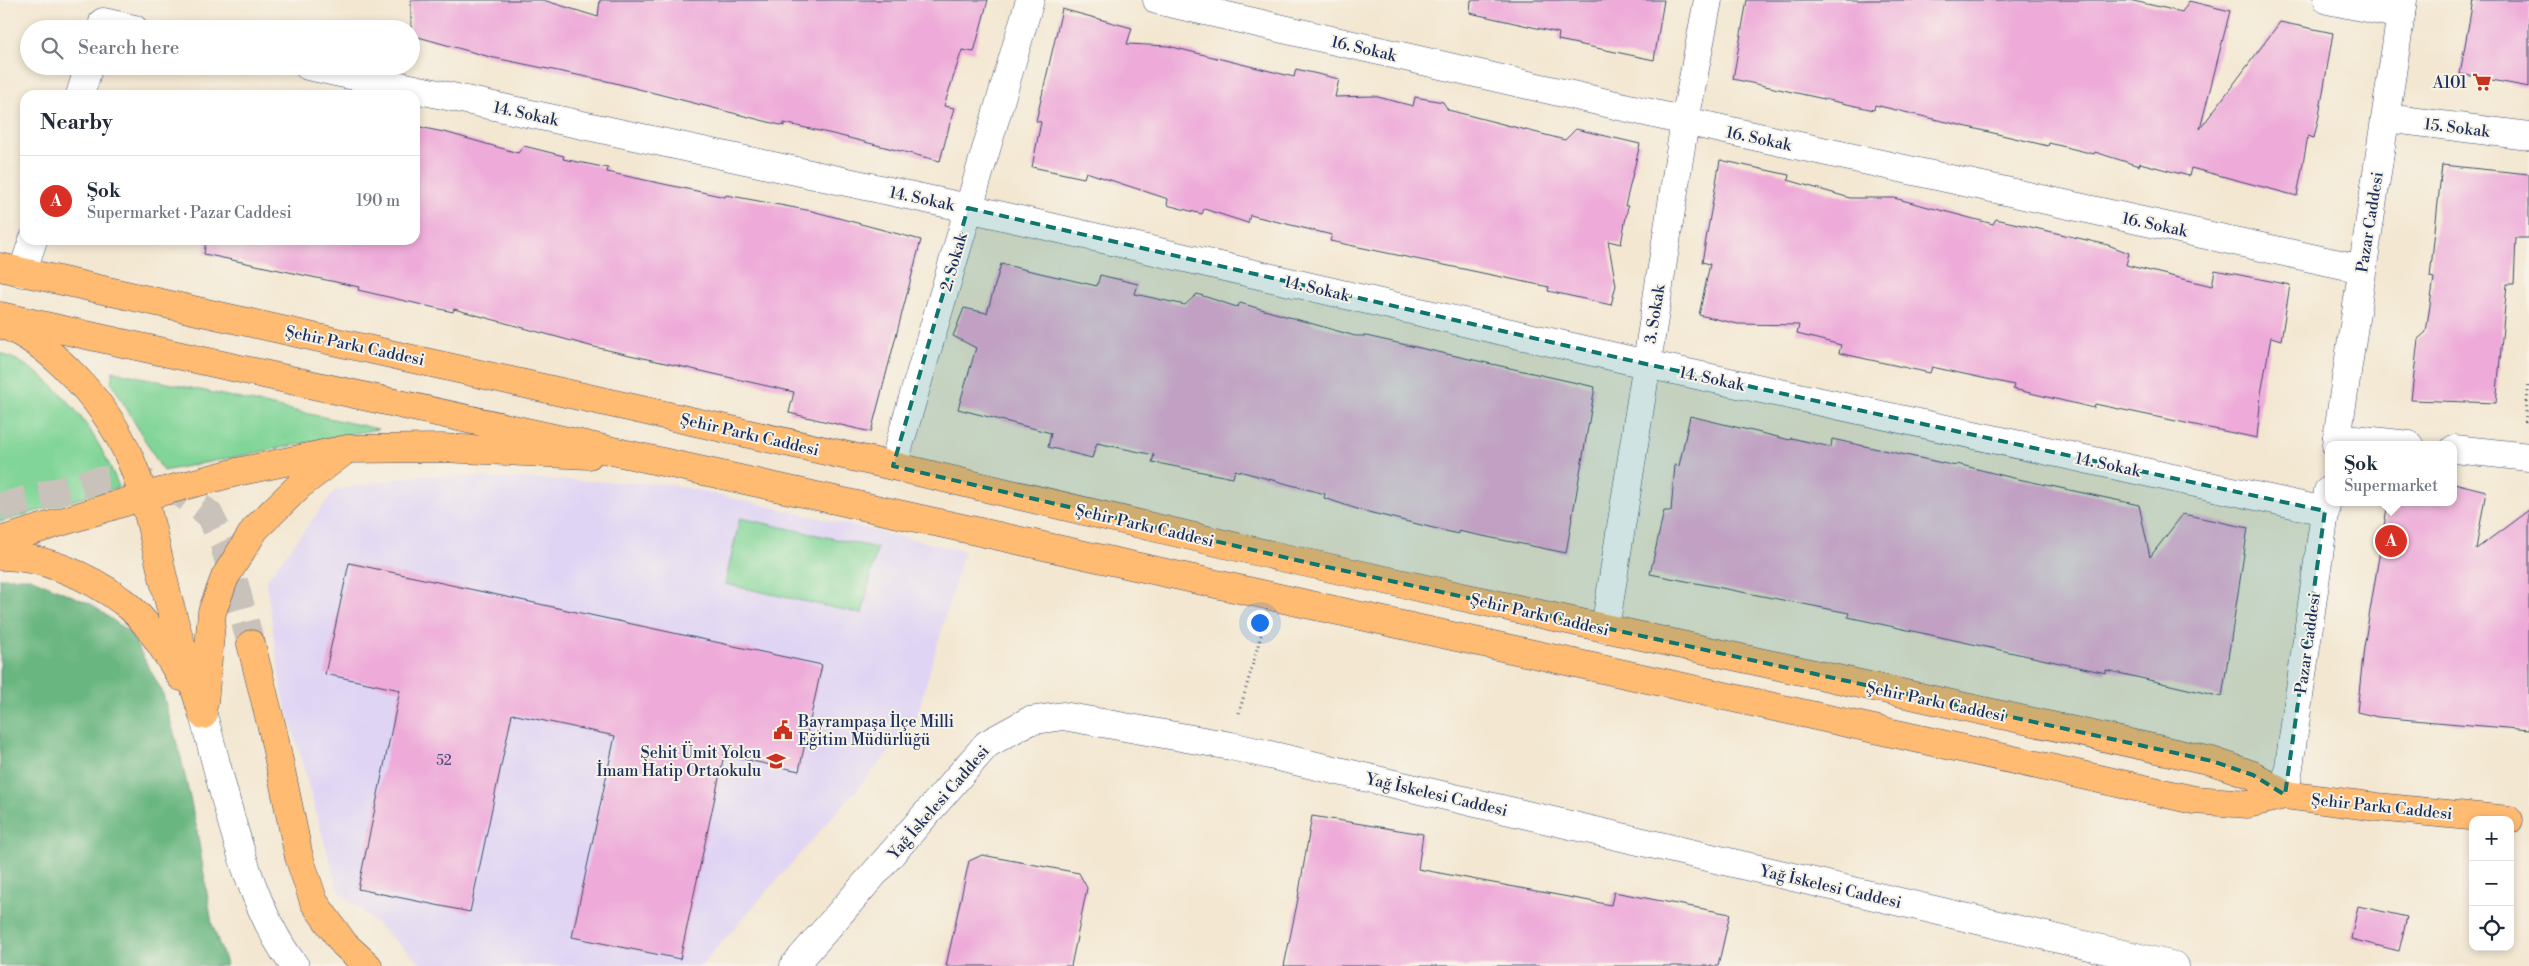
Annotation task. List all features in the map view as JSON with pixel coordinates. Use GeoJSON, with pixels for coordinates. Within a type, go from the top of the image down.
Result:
{"type":"FeatureCollection","features":[{"type":"Feature","properties":{"kind":"main road","name":"Şehir Parkı Caddesi"},"geometry":{"type":"LineString","coordinates":[[11,270],[893,466],[1280,557],[2212,761],[2253,775],[2285,795]]}},
{"type":"Feature","properties":{"kind":"main road","name":"Şehir Parkı Caddesi"},"geometry":{"type":"LineString","coordinates":[[0,316],[667,459],[1244,590],[2194,800],[2248,804],[2285,795],[2469,816]]}},
{"type":"Feature","properties":{"kind":"main road"},"geometry":{"type":"LineString","coordinates":[[0,324],[36,343],[52,355],[88,389],[116,429],[135,466],[145,496],[178,639],[203,715]]}},
{"type":"Feature","properties":{"kind":"main road"},"geometry":{"type":"LineString","coordinates":[[0,541],[145,496],[236,472],[346,449],[440,448],[667,459]]}},
{"type":"Feature","properties":{"kind":"main road"},"geometry":{"type":"LineString","coordinates":[[203,715],[212,612],[225,577],[255,529],[300,485],[346,449]]}},
{"type":"Feature","properties":{"kind":"main road"},"geometry":{"type":"LineString","coordinates":[[0,556],[47,564],[84,578],[123,601],[150,630],[203,715]]}},
{"type":"Feature","properties":{"kind":"main road"},"geometry":{"type":"LineString","coordinates":[[250,644],[273,732],[299,857],[314,902],[344,944],[368,966]]}},
{"type":"Feature","properties":{"kind":"main road","name":"Şehir Parkı Caddesi"},"geometry":{"type":"LineString","coordinates":[[2514,820],[2529,822]]}},
{"type":"Feature","properties":{"kind":"street","name":"2. Sokak"},"geometry":{"type":"LineString","coordinates":[[893,466],[1030,0]]}},
{"type":"Feature","properties":{"kind":"street","name":"16. Sokak"},"geometry":{"type":"LineString","coordinates":[[1157,0],[1685,121],[2362,269]]}},
{"type":"Feature","properties":{"kind":"street","name":"3. Sokak"},"geometry":{"type":"LineString","coordinates":[[1605,629],[1685,121],[1708,0]]}},
{"type":"Feature","properties":{"kind":"street"},"geometry":{"type":"LineString","coordinates":[[2328,0],[2402,8]]}},
{"type":"Feature","properties":{"kind":"street","name":"Pazar Caddesi"},"geometry":{"type":"LineString","coordinates":[[2336,441],[2402,8]]}},
{"type":"Feature","properties":{"kind":"street"},"geometry":{"type":"LineString","coordinates":[[82,90],[86,75]]}},
{"type":"Feature","properties":{"kind":"street","name":"14. Sokak"},"geometry":{"type":"LineString","coordinates":[[350,75],[420,90]]}},
{"type":"Feature","properties":{"kind":"street","name":"14. Sokak"},"geometry":{"type":"LineString","coordinates":[[420,90],[968,208],[1646,364],[2325,501]]}},
{"type":"Feature","properties":{"kind":"street","name":"15. Sokak"},"geometry":{"type":"LineString","coordinates":[[2386,118],[2529,136]]}},
{"type":"Feature","properties":{"kind":"street"},"geometry":{"type":"LineString","coordinates":[[11,270],[29,245]]}},
{"type":"Feature","properties":{"kind":"street"},"geometry":{"type":"LineString","coordinates":[[2457,449],[2529,457]]}},
{"type":"Feature","properties":{"kind":"street","name":"Pazar Caddesi"},"geometry":{"type":"LineString","coordinates":[[2285,795],[2326,506]]}},
{"type":"Feature","properties":{"kind":"street"},"geometry":{"type":"LineString","coordinates":[[203,715],[245,863],[261,907],[286,954],[295,966]]}},
{"type":"Feature","properties":{"kind":"street","name":"Yağ İskelesi Caddesi"},"geometry":{"type":"LineString","coordinates":[[794,966],[987,744],[1029,721],[1063,716],[1231,746],[2175,966]]}},
{"type":"Feature","properties":{"kind":"path"},"geometry":{"type":"LineString","coordinates":[[1237,722],[1264,622]]}},
{"type":"Feature","properties":{"kind":"highlighted area"},"geometry":{"type":"Polygon","coordinates":[[[968,208],[1646,364],[2325,511],[2285,795],[2253,775],[2212,761],[1309,563],[893,466],[968,208]]]}},
{"type":"Feature","properties":{"kind":"shaded area"},"geometry":{"type":"Polygon","coordinates":[[[421,475],[669,484],[964,551],[915,723],[701,966],[424,966],[338,890],[281,688],[266,581],[335,490],[421,475]]]}},
{"type":"Feature","properties":{"kind":"green space"},"geometry":{"type":"Polygon","coordinates":[[[0,353],[21,362],[40,375],[73,407],[100,446],[119,487],[0,522],[0,353]]]}},
{"type":"Feature","properties":{"kind":"green space"},"geometry":{"type":"Polygon","coordinates":[[[113,371],[378,429],[163,471],[111,382],[113,371]]]}},
{"type":"Feature","properties":{"kind":"green space"},"geometry":{"type":"Polygon","coordinates":[[[740,518],[877,548],[862,614],[725,584],[740,518]]]}},
{"type":"Feature","properties":{"kind":"green space"},"geometry":{"type":"Polygon","coordinates":[[[0,578],[30,578],[91,604],[130,633],[162,691],[181,758],[196,825],[212,924],[227,966],[0,966],[0,578]]]}},
{"type":"Feature","properties":{"kind":"building"},"geometry":{"type":"Polygon","coordinates":[[[411,0],[543,0],[598,17],[600,0],[988,0],[974,52],[962,50],[944,106],[954,108],[940,161],[784,123],[784,126],[611,82],[490,57],[420,38],[420,20],[411,20],[411,0]]]}},
{"type":"Feature","properties":{"kind":"building"},"geometry":{"type":"Polygon","coordinates":[[[1471,0],[1664,0],[1654,60],[1558,40],[1559,33],[1470,13],[1471,0]]]}},
{"type":"Feature","properties":{"kind":"building"},"geometry":{"type":"Polygon","coordinates":[[[1747,0],[2129,0],[2182,12],[2189,1],[2230,11],[2200,129],[2280,22],[2333,33],[2319,116],[2314,138],[2308,136],[2297,196],[2191,168],[2189,176],[2140,163],[2139,166],[2095,152],[2094,154],[2049,143],[2048,146],[1875,105],[1874,110],[1733,79],[1747,0]]]}},
{"type":"Feature","properties":{"kind":"building"},"geometry":{"type":"Polygon","coordinates":[[[2473,0],[2529,0],[2529,87],[2460,74],[2473,0]]]}},
{"type":"Feature","properties":{"kind":"building"},"geometry":{"type":"Polygon","coordinates":[[[1062,9],[1132,28],[1127,44],[1168,46],[1294,77],[1296,69],[1339,79],[1335,97],[1374,96],[1413,106],[1415,97],[1443,102],[1448,110],[1565,140],[1576,129],[1640,144],[1625,206],[1628,206],[1621,244],[1608,241],[1616,285],[1611,305],[1548,291],[1549,287],[1330,241],[1332,235],[1250,215],[1248,223],[1204,209],[1202,214],[1167,205],[1168,199],[1086,172],[1084,178],[1032,167],[1041,122],[1036,121],[1062,9]]]}},
{"type":"Feature","properties":{"kind":"building"},"geometry":{"type":"Polygon","coordinates":[[[420,127],[518,153],[524,146],[564,156],[563,159],[608,168],[607,172],[725,197],[726,195],[812,211],[921,240],[871,432],[789,413],[794,392],[590,346],[454,309],[453,312],[358,290],[359,287],[204,254],[205,245],[420,245],[420,127]]]}},
{"type":"Feature","properties":{"kind":"building"},"geometry":{"type":"Polygon","coordinates":[[[1720,160],[1789,175],[1788,180],[1850,198],[1894,198],[1993,224],[1996,219],[2108,245],[2129,253],[2126,265],[2212,286],[2215,270],[2290,285],[2281,340],[2271,337],[2261,394],[2257,438],[2095,404],[2094,408],[2013,389],[2014,385],[1932,367],[1930,373],[1839,353],[1841,345],[1797,334],[1799,325],[1738,324],[1699,315],[1710,264],[1702,262],[1720,160]]]}},
{"type":"Feature","properties":{"kind":"building"},"geometry":{"type":"Polygon","coordinates":[[[2442,165],[2529,174],[2529,238],[2516,238],[2514,284],[2507,284],[2496,403],[2411,400],[2418,339],[2426,332],[2434,278],[2430,277],[2442,165]]]}},
{"type":"Feature","properties":{"kind":"building"},"geometry":{"type":"Polygon","coordinates":[[[1001,264],[1097,286],[1100,275],[1138,284],[1135,294],[1185,305],[1197,294],[1237,307],[1240,303],[1355,336],[1366,336],[1595,387],[1566,553],[1458,531],[1458,534],[1360,510],[1324,498],[1325,494],[1235,470],[1233,478],[1152,462],[1154,455],[1097,443],[1092,458],[1048,447],[1051,433],[958,409],[976,348],[953,336],[964,308],[987,313],[1001,264]]]}},
{"type":"Feature","properties":{"kind":"building"},"geometry":{"type":"Polygon","coordinates":[[[1690,416],[1790,440],[1791,438],[1831,447],[1832,439],[1956,466],[1957,464],[2139,505],[2150,557],[2183,514],[2248,528],[2222,697],[2106,670],[2106,673],[1848,617],[1849,613],[1650,574],[1664,511],[1671,511],[1675,465],[1679,466],[1690,416]]]}},
{"type":"Feature","properties":{"kind":"building"},"geometry":{"type":"Polygon","coordinates":[[[2457,484],[2486,491],[2476,549],[2529,510],[2529,730],[2378,717],[2357,712],[2364,647],[2387,506],[2457,506],[2457,484]]]}},
{"type":"Feature","properties":{"kind":"building"},"geometry":{"type":"Polygon","coordinates":[[[349,563],[822,665],[799,771],[724,755],[680,959],[572,937],[615,736],[512,714],[470,912],[358,889],[400,690],[325,674],[349,563]]]}},
{"type":"Feature","properties":{"kind":"building"},"geometry":{"type":"Polygon","coordinates":[[[1312,816],[1423,834],[1418,869],[1611,905],[1614,892],[1730,914],[1718,966],[1284,966],[1312,816]]]}},
{"type":"Feature","properties":{"kind":"building"},"geometry":{"type":"Polygon","coordinates":[[[982,855],[1079,873],[1087,888],[1071,966],[946,966],[969,861],[982,855]]]}},
{"type":"Feature","properties":{"kind":"building"},"geometry":{"type":"Polygon","coordinates":[[[2358,906],[2407,917],[2399,951],[2351,939],[2358,906]]]}},
{"type":"Feature","properties":{"kind":"tunnel"},"geometry":{"type":"LineString","coordinates":[[0,507],[95,481],[131,478],[182,494],[209,514],[224,545],[251,644]]}},
{"type":"Feature","properties":{"kind":"place","name":"A101"},"geometry":{"type":"Point","coordinates":[2482,82]}},
{"type":"Feature","properties":{"kind":"place","name":"Şok"},"geometry":{"type":"Point","coordinates":[2391,541]}},
{"type":"Feature","properties":{"kind":"place","name":"Bayrampaşa İlçe Milli Eğitim Müdürlüğü"},"geometry":{"type":"Point","coordinates":[783,730]}},
{"type":"Feature","properties":{"kind":"place","name":"Şehit Ümit Yolcu İmam Hatip Ortaokulu"},"geometry":{"type":"Point","coordinates":[776,761]}}]}
